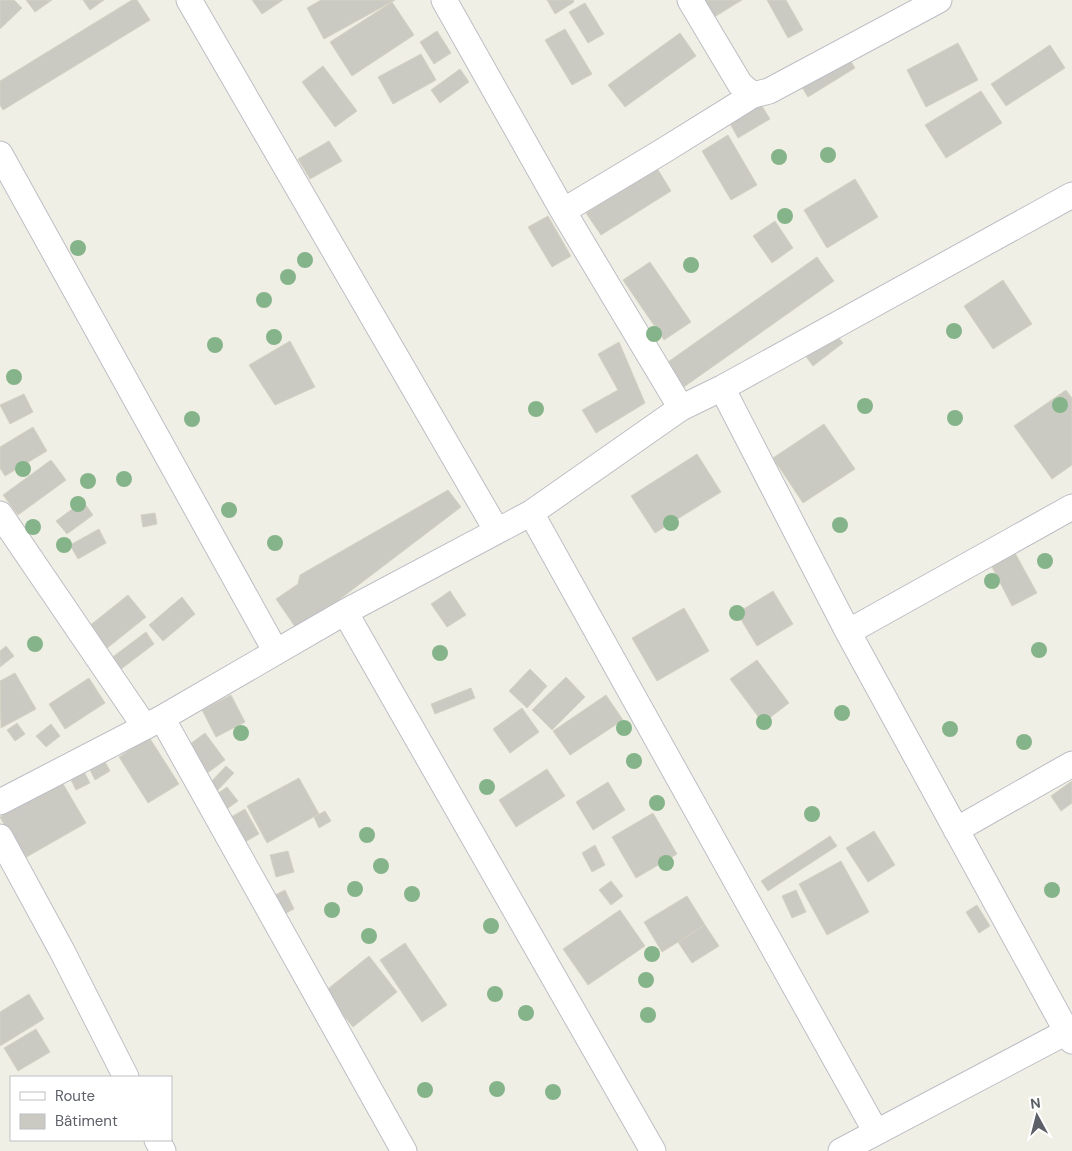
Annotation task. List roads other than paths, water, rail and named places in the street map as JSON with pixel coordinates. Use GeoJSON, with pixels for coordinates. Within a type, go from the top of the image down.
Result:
{"type":"FeatureCollection","features":[{"type":"Feature","properties":{"kind":"street"},"geometry":{"type":"LineString","coordinates":[[189,0],[498,531]]}},
{"type":"Feature","properties":{"kind":"street"},"geometry":{"type":"LineString","coordinates":[[444,0],[563,211],[681,408]]}},
{"type":"Feature","properties":{"kind":"street"},"geometry":{"type":"LineString","coordinates":[[690,0],[740,84],[753,94]]}},
{"type":"Feature","properties":{"kind":"street"},"geometry":{"type":"LineString","coordinates":[[563,211],[753,94],[769,91],[940,0]]}},
{"type":"Feature","properties":{"kind":"street"},"geometry":{"type":"LineString","coordinates":[[0,154],[276,652]]}},
{"type":"Feature","properties":{"kind":"street"},"geometry":{"type":"LineString","coordinates":[[0,802],[153,722],[345,612],[531,514],[681,408],[722,388],[1072,195]]}},
{"type":"Feature","properties":{"kind":"street"},"geometry":{"type":"LineString","coordinates":[[722,388],[848,632],[1070,1034],[841,1151]]}},
{"type":"Feature","properties":{"kind":"street"},"geometry":{"type":"LineString","coordinates":[[848,632],[1072,507]]}},
{"type":"Feature","properties":{"kind":"street"},"geometry":{"type":"LineString","coordinates":[[0,514],[153,722],[404,1151]]}},
{"type":"Feature","properties":{"kind":"street"},"geometry":{"type":"LineString","coordinates":[[531,514],[876,1132]]}},
{"type":"Feature","properties":{"kind":"street"},"geometry":{"type":"LineString","coordinates":[[345,612],[653,1151]]}},
{"type":"Feature","properties":{"kind":"street"},"geometry":{"type":"LineString","coordinates":[[956,830],[1072,764]]}},
{"type":"Feature","properties":{"kind":"street"},"geometry":{"type":"LineString","coordinates":[[0,837],[62,951],[125,1076]]}}]}
